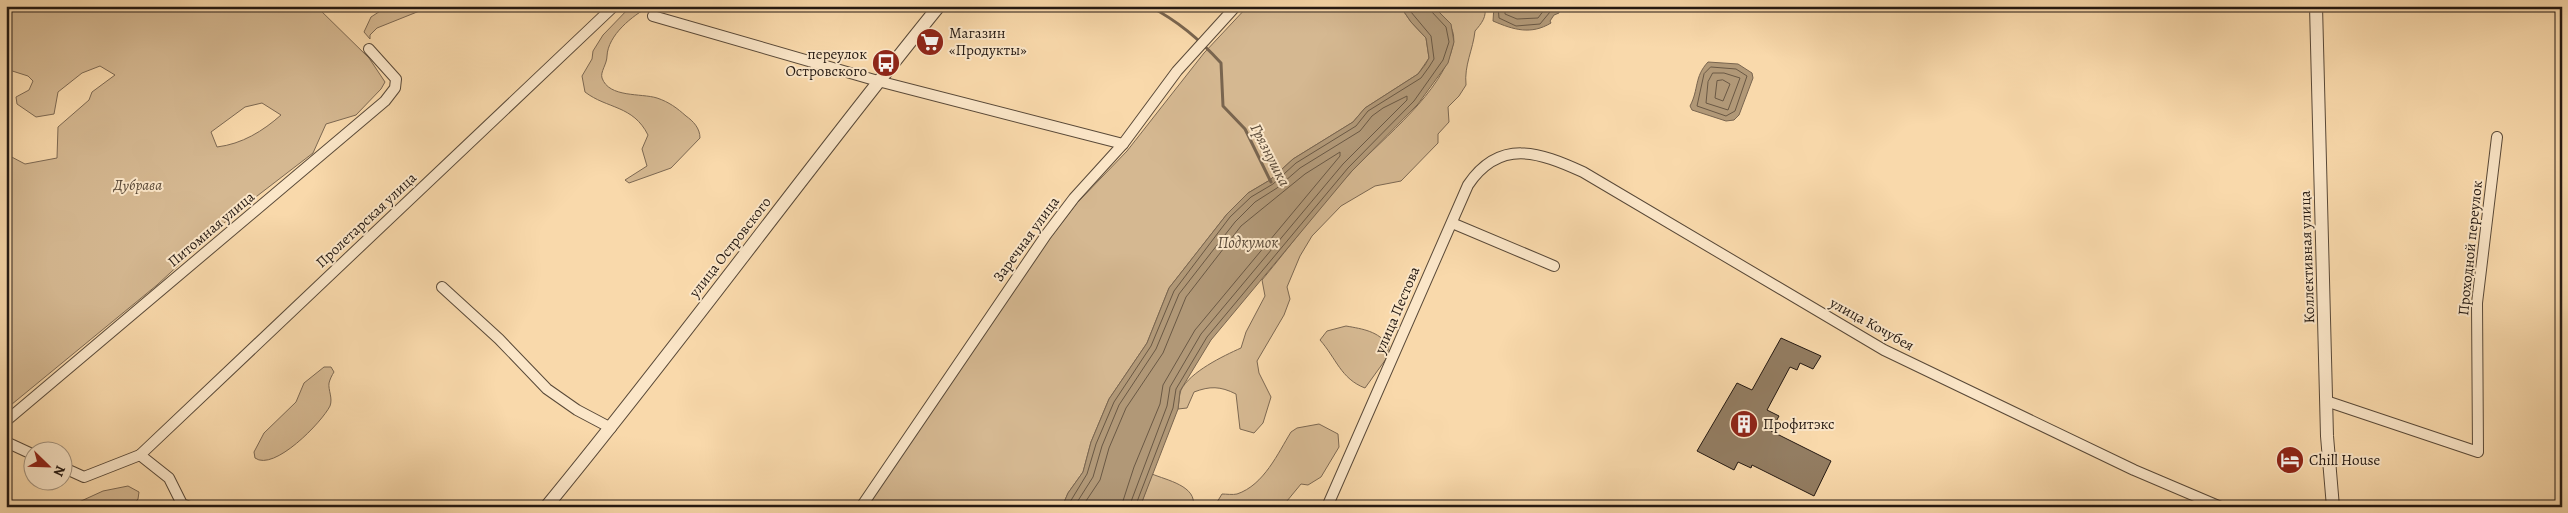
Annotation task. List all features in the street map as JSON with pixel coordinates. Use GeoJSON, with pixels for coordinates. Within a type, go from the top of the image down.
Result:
{"type":"FeatureCollection","features":[{"type":"Feature","properties":{"kind":"street","name":"Пролетарская улица"},"geometry":{"type":"LineString","coordinates":[[140,455],[614,6]]}},
{"type":"Feature","properties":{"kind":"street","name":"улица Островского"},"geometry":{"type":"LineString","coordinates":[[546,507],[611,428],[878,81],[939,6]]}},
{"type":"Feature","properties":{"kind":"street","name":"Заречная улица"},"geometry":{"type":"LineString","coordinates":[[861,507],[1046,235],[1074,198],[1123,144],[1177,71],[1200,48],[1236,6]]}},
{"type":"Feature","properties":{"kind":"street","name":"Коллективная улица"},"geometry":{"type":"LineString","coordinates":[[2316,6],[2326,401],[2333,507]]}},
{"type":"Feature","properties":{"kind":"street"},"geometry":{"type":"LineString","coordinates":[[653,16],[878,81],[1123,144]]}},
{"type":"Feature","properties":{"kind":"street","name":"Питомная улица"},"geometry":{"type":"LineString","coordinates":[[6,421],[385,101],[395,88],[396,79],[369,49]]}},
{"type":"Feature","properties":{"kind":"street","name":"Проходной переулок"},"geometry":{"type":"LineString","coordinates":[[2326,401],[2478,452],[2477,303],[2497,137]]}},
{"type":"Feature","properties":{"kind":"street","name":"улица Пестова"},"geometry":{"type":"LineString","coordinates":[[1327,507],[1476,172],[1499,155],[1520,152]]}},
{"type":"Feature","properties":{"kind":"street","name":"улица Кочубея"},"geometry":{"type":"LineString","coordinates":[[1520,152],[1556,161],[1600,181],[1772,282],[1851,332],[2072,441],[2173,488],[2221,507]]}},
{"type":"Feature","properties":{"kind":"street"},"geometry":{"type":"LineString","coordinates":[[1452,223],[1554,266]]}},
{"type":"Feature","properties":{"kind":"street"},"geometry":{"type":"LineString","coordinates":[[442,286],[499,339],[547,389],[577,410],[611,428]]}},
{"type":"Feature","properties":{"kind":"street"},"geometry":{"type":"LineString","coordinates":[[6,442],[22,449]]}},
{"type":"Feature","properties":{"kind":"street"},"geometry":{"type":"LineString","coordinates":[[72,472],[84,477],[140,455],[169,478],[182,504],[190,507]]}},
{"type":"Feature","properties":{"kind":"green space","name":"Дубрава"},"geometry":{"type":"Polygon","coordinates":[[[6,6],[316,6],[369,58],[385,82],[381,89],[356,115],[326,124],[313,153],[235,213],[157,285],[6,409],[6,154],[25,164],[57,158],[58,127],[89,100],[92,92],[115,75],[100,66],[82,73],[58,92],[54,114],[36,117],[17,104],[16,97],[29,90],[33,81],[28,76],[6,69],[6,6]],[[262,103],[245,107],[211,132],[217,147],[235,143],[252,136],[281,115],[262,103]]]}},
{"type":"Feature","properties":{"kind":"green space"},"geometry":{"type":"Polygon","coordinates":[[[388,6],[432,6],[377,28],[370,35],[370,39],[364,32],[371,17],[388,6]]]}},
{"type":"Feature","properties":{"kind":"green space"},"geometry":{"type":"Polygon","coordinates":[[[631,6],[650,6],[636,15],[616,34],[608,48],[602,78],[611,89],[618,92],[665,101],[694,123],[699,131],[700,138],[671,168],[629,183],[625,180],[647,166],[642,149],[648,135],[635,118],[585,92],[582,76],[592,59],[593,51],[603,35],[631,6]]]}},
{"type":"Feature","properties":{"kind":"green space"},"geometry":{"type":"Polygon","coordinates":[[[1248,6],[1400,6],[1411,22],[1426,38],[1429,58],[1418,74],[1365,108],[1353,122],[1293,159],[1270,180],[1248,193],[1227,214],[1169,288],[1147,343],[1109,399],[1091,442],[1083,472],[1068,493],[1062,507],[866,507],[1029,266],[1077,203],[1127,151],[1204,53],[1248,6]]]}},
{"type":"Feature","properties":{"kind":"green space"},"geometry":{"type":"Polygon","coordinates":[[[1433,6],[1484,6],[1485,13],[1482,23],[1475,31],[1467,64],[1466,85],[1459,96],[1448,107],[1449,122],[1438,134],[1438,143],[1401,181],[1375,186],[1341,206],[1312,236],[1300,256],[1287,287],[1290,299],[1284,315],[1257,361],[1259,373],[1271,397],[1263,423],[1254,433],[1240,429],[1236,394],[1220,388],[1210,388],[1194,392],[1187,408],[1178,409],[1179,397],[1185,383],[1208,365],[1241,348],[1246,332],[1265,296],[1262,280],[1340,184],[1411,113],[1438,80],[1447,63],[1454,39],[1449,23],[1433,6]]]}},
{"type":"Feature","properties":{"kind":"green space"},"geometry":{"type":"Polygon","coordinates":[[[1346,326],[1375,334],[1389,346],[1386,359],[1365,388],[1344,374],[1320,340],[1327,331],[1346,326]]]}},
{"type":"Feature","properties":{"kind":"green space"},"geometry":{"type":"Polygon","coordinates":[[[324,367],[331,367],[334,372],[329,383],[331,403],[318,423],[285,452],[274,458],[263,460],[255,458],[254,452],[264,433],[296,402],[304,383],[324,367]]]}},
{"type":"Feature","properties":{"kind":"green space"},"geometry":{"type":"Polygon","coordinates":[[[1319,424],[1338,434],[1339,447],[1321,477],[1308,485],[1301,484],[1282,507],[1214,507],[1222,494],[1237,494],[1247,490],[1263,476],[1291,432],[1297,428],[1319,424]]]}},
{"type":"Feature","properties":{"kind":"green space"},"geometry":{"type":"Polygon","coordinates":[[[1152,474],[1186,489],[1191,494],[1193,507],[1140,507],[1152,474]]]}},
{"type":"Feature","properties":{"kind":"green space"},"geometry":{"type":"Polygon","coordinates":[[[128,486],[139,492],[138,499],[132,507],[68,507],[103,491],[128,486]]]}},
{"type":"Feature","properties":{"kind":"water","name":"Подкумок"},"geometry":{"type":"Polygon","coordinates":[[[1400,6],[1433,6],[1451,24],[1454,42],[1448,63],[1418,104],[1351,172],[1211,340],[1180,391],[1178,409],[1140,507],[1062,507],[1068,493],[1083,472],[1091,442],[1109,399],[1147,343],[1169,288],[1227,214],[1248,193],[1270,180],[1293,159],[1353,122],[1365,108],[1418,74],[1425,65],[1429,58],[1426,38],[1411,22],[1400,6]]]}},
{"type":"Feature","properties":{"kind":"water"},"geometry":{"type":"Polygon","coordinates":[[[1494,6],[1560,6],[1559,13],[1554,15],[1550,21],[1551,23],[1536,29],[1522,30],[1493,21],[1494,6]]]}},
{"type":"Feature","properties":{"kind":"water"},"geometry":{"type":"Polygon","coordinates":[[[1708,62],[1738,64],[1752,73],[1753,78],[1739,115],[1734,120],[1726,121],[1692,110],[1690,106],[1701,73],[1708,62]]]}},
{"type":"Feature","properties":{"kind":"building","name":"Профитэкс"},"geometry":{"type":"Polygon","coordinates":[[[1781,338],[1821,356],[1813,369],[1800,363],[1797,370],[1790,367],[1767,410],[1779,416],[1771,431],[1831,461],[1814,496],[1752,465],[1751,468],[1738,462],[1734,470],[1697,451],[1737,383],[1752,390],[1781,338]]]}},
{"type":"Feature","properties":{"kind":"waterway","name":"Грязнушка"},"geometry":{"type":"LineString","coordinates":[[1149,6],[1188,31],[1221,63],[1223,106],[1245,129],[1271,182]]}},
{"type":"Feature","properties":{"kind":"place","name":"Магазин «Продукты»"},"geometry":{"type":"Point","coordinates":[930,42]}},
{"type":"Feature","properties":{"kind":"place","name":"переулок Островского"},"geometry":{"type":"Point","coordinates":[886,63]}},
{"type":"Feature","properties":{"kind":"place","name":"Профитэкс"},"geometry":{"type":"Point","coordinates":[1744,424]}},
{"type":"Feature","properties":{"kind":"place","name":"Chill House"},"geometry":{"type":"Point","coordinates":[2290,460]}}]}
